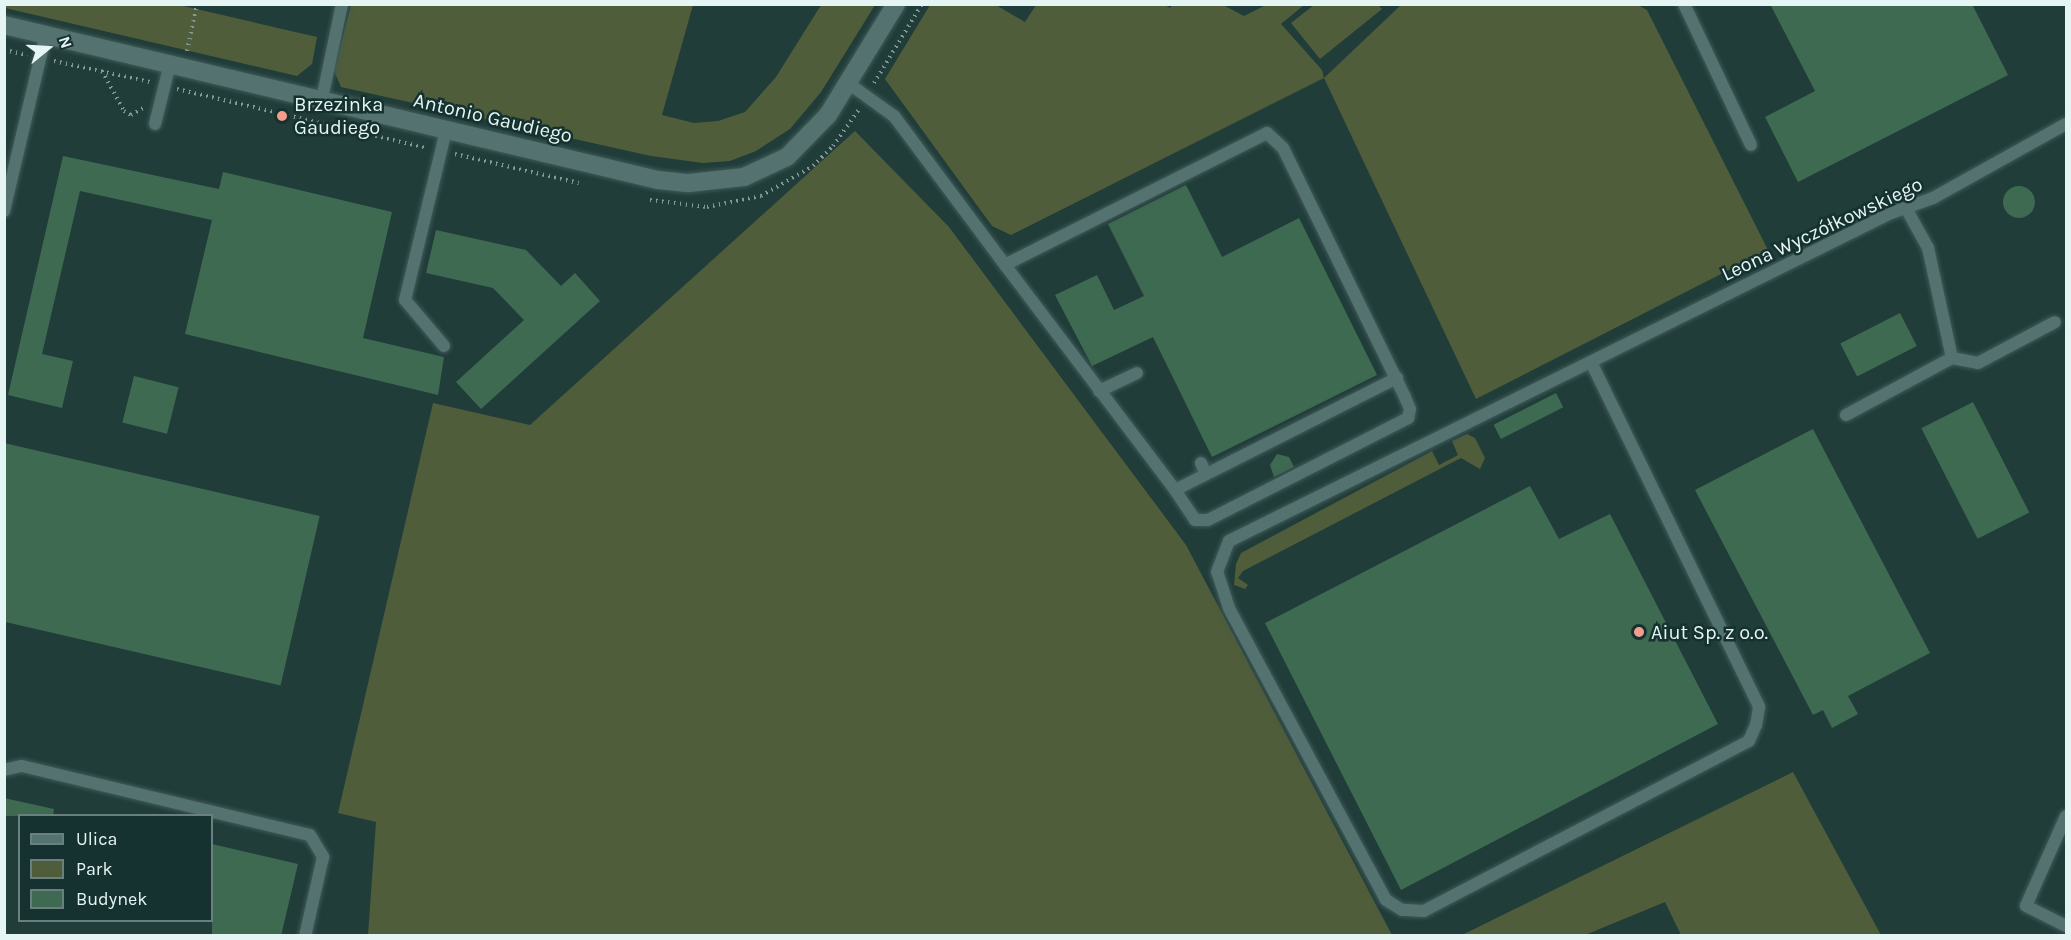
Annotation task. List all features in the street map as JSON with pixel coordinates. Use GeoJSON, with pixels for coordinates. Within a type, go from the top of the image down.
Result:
{"type":"FeatureCollection","features":[{"type":"Feature","properties":{"kind":"street","name":"Antonio Gaudiego"},"geometry":{"type":"LineString","coordinates":[[4,25],[658,180],[721,182],[764,170],[787,157],[828,115],[896,4]]}},
{"type":"Feature","properties":{"kind":"lane"},"geometry":{"type":"LineString","coordinates":[[322,99],[342,4]]}},
{"type":"Feature","properties":{"kind":"lane"},"geometry":{"type":"LineString","coordinates":[[1684,4],[1750,145]]}},
{"type":"Feature","properties":{"kind":"lane"},"geometry":{"type":"LineString","coordinates":[[4,211],[46,34]]}},
{"type":"Feature","properties":{"kind":"lane"},"geometry":{"type":"LineString","coordinates":[[155,124],[170,64]]}},
{"type":"Feature","properties":{"kind":"lane"},"geometry":{"type":"LineString","coordinates":[[849,83],[894,116],[1005,265],[1099,391],[1175,490],[1195,520],[1208,520],[1408,418],[1410,409],[1397,378],[1283,148],[1267,133],[1005,265]]}},
{"type":"Feature","properties":{"kind":"lane","name":"Leona Wyczółkowskiego"},"geometry":{"type":"LineString","coordinates":[[1591,362],[1759,707],[1756,725],[1749,741],[1424,911],[1402,910],[1386,900],[1296,737],[1229,608],[1217,572],[1229,541],[1891,213],[1907,210],[2067,124]]}},
{"type":"Feature","properties":{"kind":"lane"},"geometry":{"type":"LineString","coordinates":[[444,346],[405,300],[446,130]]}},
{"type":"Feature","properties":{"kind":"lane"},"geometry":{"type":"LineString","coordinates":[[1907,210],[1928,248],[1952,358]]}},
{"type":"Feature","properties":{"kind":"lane"},"geometry":{"type":"LineString","coordinates":[[1846,415],[1952,358],[1978,363],[2055,322]]}},
{"type":"Feature","properties":{"kind":"lane"},"geometry":{"type":"LineString","coordinates":[[1099,391],[1137,373]]}},
{"type":"Feature","properties":{"kind":"lane"},"geometry":{"type":"LineString","coordinates":[[1175,490],[1203,469],[1397,378]]}},
{"type":"Feature","properties":{"kind":"lane"},"geometry":{"type":"LineString","coordinates":[[4,770],[22,766],[310,835],[323,857],[305,936]]}},
{"type":"Feature","properties":{"kind":"lane"},"geometry":{"type":"LineString","coordinates":[[2067,816],[2026,906],[2067,926]]}},
{"type":"Feature","properties":{"kind":"path"},"geometry":{"type":"LineString","coordinates":[[186,52],[197,4]]}},
{"type":"Feature","properties":{"kind":"path"},"geometry":{"type":"LineString","coordinates":[[881,72],[922,4]]}},
{"type":"Feature","properties":{"kind":"path"},"geometry":{"type":"LineString","coordinates":[[4,50],[18,52]]}},
{"type":"Feature","properties":{"kind":"path"},"geometry":{"type":"LineString","coordinates":[[65,64],[147,81],[148,89]]}},
{"type":"Feature","properties":{"kind":"path"},"geometry":{"type":"LineString","coordinates":[[102,71],[124,111],[131,115],[146,101]]}},
{"type":"Feature","properties":{"kind":"path"},"geometry":{"type":"LineString","coordinates":[[190,91],[431,149]]}},
{"type":"Feature","properties":{"kind":"green space"},"geometry":{"type":"Polygon","coordinates":[[[5,4],[179,5],[317,37],[312,64],[297,76],[5,8],[5,4]]]}},
{"type":"Feature","properties":{"kind":"green space"},"geometry":{"type":"Polygon","coordinates":[[[1163,4],[1170,8],[1172,5],[1223,5],[1244,16],[1266,5],[1304,5],[1281,24],[1322,70],[1324,78],[1011,235],[992,226],[885,79],[930,5],[996,5],[1025,22],[1036,5],[1163,4]]]}},
{"type":"Feature","properties":{"kind":"green space"},"geometry":{"type":"Polygon","coordinates":[[[351,5],[693,5],[662,115],[694,123],[718,121],[745,112],[776,77],[821,5],[875,5],[821,92],[790,129],[756,151],[730,161],[703,163],[651,156],[341,87],[334,71],[351,5]]]}},
{"type":"Feature","properties":{"kind":"green space"},"geometry":{"type":"Polygon","coordinates":[[[1314,5],[1378,5],[1382,9],[1320,59],[1291,23],[1314,5]]]}},
{"type":"Feature","properties":{"kind":"green space"},"geometry":{"type":"Polygon","coordinates":[[[1401,5],[1638,5],[1647,10],[1768,250],[1476,399],[1324,78],[1401,5]]]}},
{"type":"Feature","properties":{"kind":"green space"},"geometry":{"type":"Polygon","coordinates":[[[855,131],[949,227],[1186,545],[1392,935],[368,935],[376,822],[338,813],[433,403],[530,425],[855,131]]]}},
{"type":"Feature","properties":{"kind":"green space"},"geometry":{"type":"Polygon","coordinates":[[[1467,434],[1475,438],[1485,458],[1480,469],[1461,458],[1243,571],[1238,578],[1248,585],[1245,589],[1234,585],[1236,564],[1241,553],[1432,451],[1439,465],[1458,455],[1452,441],[1467,434]]]}},
{"type":"Feature","properties":{"kind":"green space"},"geometry":{"type":"Polygon","coordinates":[[[1793,772],[1881,935],[1681,935],[1665,902],[1585,935],[1462,935],[1793,772]]]}},
{"type":"Feature","properties":{"kind":"building"},"geometry":{"type":"Polygon","coordinates":[[[1770,4],[1972,4],[2008,75],[1798,182],[1765,117],[1815,91],[1770,4]]]}},
{"type":"Feature","properties":{"kind":"building"},"geometry":{"type":"Polygon","coordinates":[[[63,156],[219,189],[223,172],[392,212],[363,338],[444,357],[438,395],[185,334],[212,220],[80,191],[42,354],[73,361],[62,408],[8,395],[63,156]]]}},
{"type":"Feature","properties":{"kind":"building"},"geometry":{"type":"Polygon","coordinates":[[[1186,185],[1222,257],[1299,218],[1377,375],[1212,457],[1153,337],[1092,366],[1055,295],[1097,275],[1114,310],[1144,296],[1108,224],[1186,185]]]}},
{"type":"Feature","properties":{"kind":"building"},"geometry":{"type":"Polygon","coordinates":[[[2019,186],[2030,191],[2035,202],[2030,213],[2019,218],[2008,213],[2003,202],[2008,191],[2019,186]]]}},
{"type":"Feature","properties":{"kind":"building"},"geometry":{"type":"Polygon","coordinates":[[[436,230],[526,250],[561,286],[575,273],[600,301],[481,409],[456,382],[524,320],[493,288],[426,273],[436,230]]]}},
{"type":"Feature","properties":{"kind":"building"},"geometry":{"type":"Polygon","coordinates":[[[1900,313],[1917,346],[1857,376],[1840,343],[1900,313]]]}},
{"type":"Feature","properties":{"kind":"building"},"geometry":{"type":"Polygon","coordinates":[[[134,376],[179,387],[167,434],[122,423],[134,376]]]}},
{"type":"Feature","properties":{"kind":"building"},"geometry":{"type":"Polygon","coordinates":[[[1556,393],[1563,407],[1501,439],[1494,425],[1556,393]]]}},
{"type":"Feature","properties":{"kind":"building"},"geometry":{"type":"Polygon","coordinates":[[[1973,402],[2029,512],[1978,539],[1921,428],[1973,402]]]}},
{"type":"Feature","properties":{"kind":"building"},"geometry":{"type":"Polygon","coordinates":[[[1813,429],[1930,653],[1848,696],[1858,714],[1832,728],[1823,710],[1813,715],[1695,490],[1813,429]]]}},
{"type":"Feature","properties":{"kind":"building"},"geometry":{"type":"Polygon","coordinates":[[[4,443],[320,516],[281,685],[4,622],[4,443]]]}},
{"type":"Feature","properties":{"kind":"building"},"geometry":{"type":"Polygon","coordinates":[[[1277,454],[1289,457],[1294,467],[1274,477],[1270,465],[1277,454]]]}},
{"type":"Feature","properties":{"kind":"building"},"geometry":{"type":"Polygon","coordinates":[[[1530,486],[1559,539],[1610,514],[1718,724],[1401,890],[1265,623],[1530,486]]]}},
{"type":"Feature","properties":{"kind":"building"},"geometry":{"type":"Polygon","coordinates":[[[4,798],[54,809],[53,814],[4,816],[4,798]]]}},
{"type":"Feature","properties":{"kind":"building"},"geometry":{"type":"Polygon","coordinates":[[[213,844],[298,864],[281,936],[212,936],[213,844]]]}},
{"type":"Feature","properties":{"kind":"place","name":"Brzezinka Gaudiego"},"geometry":{"type":"Point","coordinates":[282,116]}},
{"type":"Feature","properties":{"kind":"place","name":"Aiut Sp. z o.o."},"geometry":{"type":"Point","coordinates":[1639,632]}}]}
